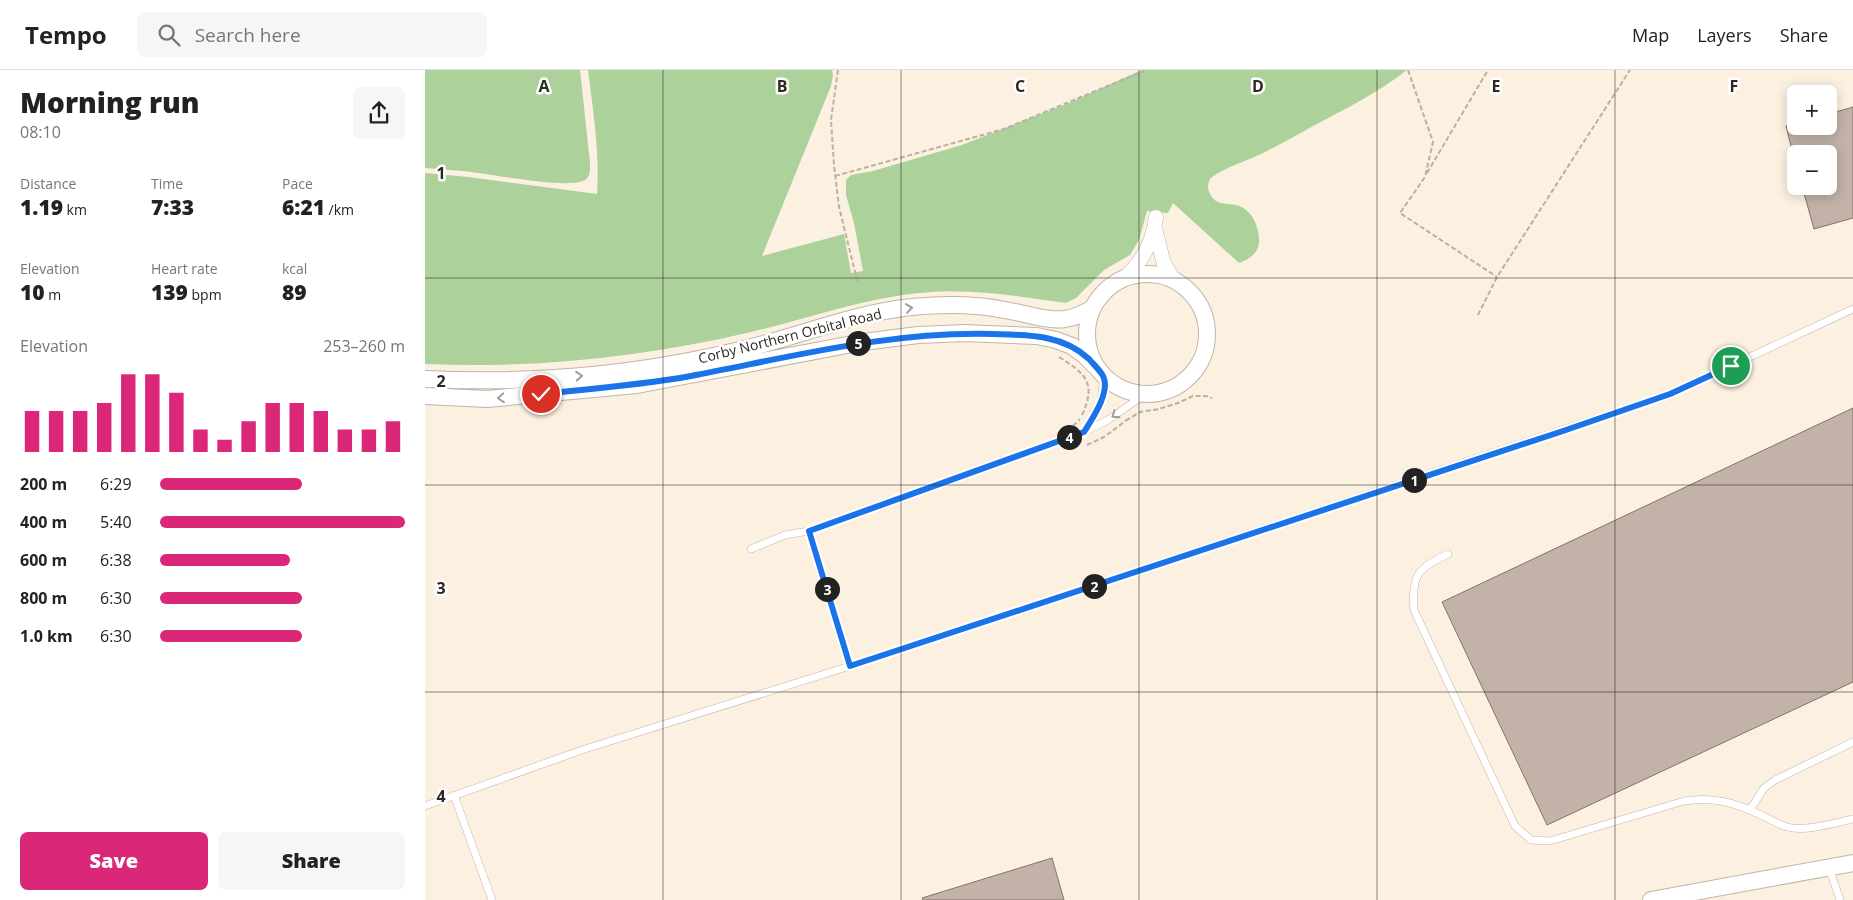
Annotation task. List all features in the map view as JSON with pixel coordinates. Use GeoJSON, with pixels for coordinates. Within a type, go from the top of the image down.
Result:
{"type":"FeatureCollection","features":[{"type":"Feature","properties":{"kind":"street"},"geometry":{"type":"LineString","coordinates":[[1123,279],[1140,274],[1158,275],[1175,281],[1189,291],[1200,306],[1207,323],[1207,342],[1202,360],[1191,376],[1177,387],[1161,393],[1144,395],[1129,392],[1115,386],[1100,372],[1088,347],[1087,327],[1093,308],[1105,291],[1123,279],[1141,260],[1156,223],[1164,264],[1175,281]]}},
{"type":"Feature","properties":{"kind":"street","name":"Corby Northern Orbital Road"},"geometry":{"type":"LineString","coordinates":[[425,378],[475,381],[580,376],[629,370],[739,350],[856,319],[907,308],[941,304],[1005,310],[1049,319],[1065,319],[1078,316],[1093,308]]}},
{"type":"Feature","properties":{"kind":"street","name":"Corby Northern Orbital Road"},"geometry":{"type":"LineString","coordinates":[[425,396],[487,399],[637,386],[863,342],[918,335],[1027,335],[1056,340],[1072,346],[1084,354],[1100,372]]}},
{"type":"Feature","properties":{"kind":"street"},"geometry":{"type":"LineString","coordinates":[[1651,900],[1853,863]]}},
{"type":"Feature","properties":{"kind":"lane"},"geometry":{"type":"LineString","coordinates":[[425,806],[582,750],[850,666],[1670,394],[1853,309]]}},
{"type":"Feature","properties":{"kind":"lane"},"geometry":{"type":"LineString","coordinates":[[1084,432],[1101,402],[1105,383],[1100,372]]}},
{"type":"Feature","properties":{"kind":"lane"},"geometry":{"type":"LineString","coordinates":[[751,549],[785,536],[809,531],[1084,432],[1108,420],[1144,395]]}},
{"type":"Feature","properties":{"kind":"lane"},"geometry":{"type":"LineString","coordinates":[[809,531],[850,666]]}},
{"type":"Feature","properties":{"kind":"lane"},"geometry":{"type":"LineString","coordinates":[[1448,554],[1432,562],[1419,573],[1412,590],[1414,610],[1515,826],[1531,840],[1550,841],[1684,801],[1701,798],[1721,801],[1750,810],[1788,828],[1809,828],[1853,819]]}},
{"type":"Feature","properties":{"kind":"lane"},"geometry":{"type":"LineString","coordinates":[[1750,810],[1764,788],[1775,780],[1853,742]]}},
{"type":"Feature","properties":{"kind":"lane"},"geometry":{"type":"LineString","coordinates":[[454,796],[492,900]]}},
{"type":"Feature","properties":{"kind":"lane"},"geometry":{"type":"LineString","coordinates":[[1829,867],[1840,900]]}},
{"type":"Feature","properties":{"kind":"path"},"geometry":{"type":"LineString","coordinates":[[838,70],[831,120],[835,176],[839,207],[858,284]]}},
{"type":"Feature","properties":{"kind":"path"},"geometry":{"type":"LineString","coordinates":[[835,176],[1004,130],[1146,70]]}},
{"type":"Feature","properties":{"kind":"path"},"geometry":{"type":"LineString","coordinates":[[1408,70],[1433,142],[1425,176]]}},
{"type":"Feature","properties":{"kind":"path"},"geometry":{"type":"LineString","coordinates":[[1488,70],[1425,176],[1400,213],[1497,277]]}},
{"type":"Feature","properties":{"kind":"path"},"geometry":{"type":"LineString","coordinates":[[1478,315],[1497,277],[1630,70]]}},
{"type":"Feature","properties":{"kind":"path"},"geometry":{"type":"LineString","coordinates":[[1056,355],[1074,367],[1086,380],[1090,397],[1081,418],[1072,426]]}},
{"type":"Feature","properties":{"kind":"path"},"geometry":{"type":"LineString","coordinates":[[1087,444],[1104,437],[1140,412],[1166,407],[1193,396],[1212,398]]}},
{"type":"Feature","properties":{"kind":"path"},"geometry":{"type":"LineString","coordinates":[[1118,413],[1127,420]]}},
{"type":"Feature","properties":{"kind":"green space"},"geometry":{"type":"Polygon","coordinates":[[[425,70],[580,70],[590,163],[588,176],[585,180],[576,183],[562,183],[425,168],[425,70]]]}},
{"type":"Feature","properties":{"kind":"green space"},"geometry":{"type":"Polygon","coordinates":[[[588,70],[832,70],[831,86],[762,256],[844,234],[851,273],[863,271],[854,223],[846,195],[846,180],[851,175],[873,171],[962,145],[1069,103],[1142,70],[1407,70],[1385,86],[1349,107],[1275,147],[1227,168],[1211,178],[1208,187],[1214,199],[1224,204],[1244,208],[1252,216],[1257,226],[1259,243],[1256,251],[1249,258],[1239,263],[1173,203],[1168,213],[1147,211],[1139,240],[1130,255],[1104,270],[1076,298],[1066,303],[1016,296],[948,291],[908,294],[840,308],[711,341],[630,354],[548,363],[507,365],[425,364],[425,173],[597,194],[597,148],[588,70]]]}},
{"type":"Feature","properties":{"kind":"building"},"geometry":{"type":"Polygon","coordinates":[[[1853,107],[1853,218],[1814,229],[1805,195],[1837,195],[1837,145],[1791,145],[1788,135],[1837,135],[1837,112],[1853,107]]]}},
{"type":"Feature","properties":{"kind":"building"},"geometry":{"type":"Polygon","coordinates":[[[1853,408],[1853,682],[1547,825],[1442,602],[1853,408]]]}},
{"type":"Feature","properties":{"kind":"building"},"geometry":{"type":"Polygon","coordinates":[[[1052,858],[1064,900],[923,900],[922,898],[1052,858]]]}},
{"type":"Feature","properties":{"kind":"route"},"geometry":{"type":"LineString","coordinates":[[541,394],[637,386],[863,342],[918,335],[964,333],[1037,336],[1072,346],[1084,354],[1104,377],[1105,383],[1097,412],[1084,432],[809,531],[850,666],[1563,431],[1670,394],[1731,366]]}}]}
